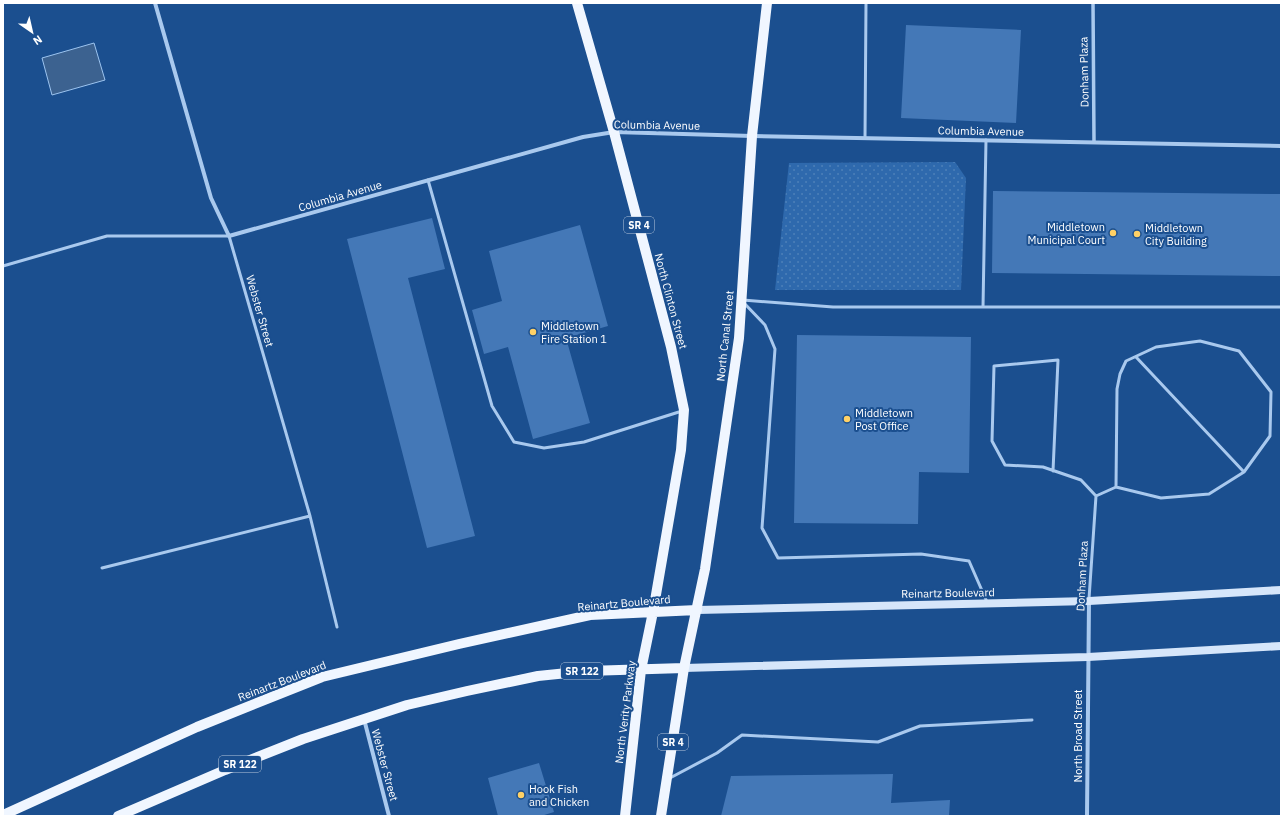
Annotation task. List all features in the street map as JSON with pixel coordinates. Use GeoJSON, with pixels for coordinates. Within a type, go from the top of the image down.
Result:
{"type":"FeatureCollection","features":[{"type":"Feature","properties":{"kind":"main road","name":"North Clinton Street"},"geometry":{"type":"LineString","coordinates":[[577,3],[614,132],[671,347],[684,410],[681,450],[653,612]]}},
{"type":"Feature","properties":{"kind":"main road","name":"North Canal Street"},"geometry":{"type":"LineString","coordinates":[[684,668],[705,569],[739,338],[752,136],[767,3]]}},
{"type":"Feature","properties":{"kind":"main road","name":"Reinartz Boulevard"},"geometry":{"type":"LineString","coordinates":[[3,815],[197,727],[322,677],[459,644],[590,615],[697,610],[1089,601],[1281,590]]}},
{"type":"Feature","properties":{"kind":"main road","name":"North Verity Parkway"},"geometry":{"type":"LineString","coordinates":[[625,816],[641,670],[653,612]]}},
{"type":"Feature","properties":{"kind":"main road","name":"SR 122"},"geometry":{"type":"LineString","coordinates":[[118,816],[225,770],[296,742],[364,718],[407,705],[467,690],[538,676],[587,671],[1088,657],[1281,646]]}},
{"type":"Feature","properties":{"kind":"main road","name":"SR 4"},"geometry":{"type":"LineString","coordinates":[[661,816],[684,668]]}},
{"type":"Feature","properties":{"kind":"street","name":"Webster Street"},"geometry":{"type":"LineString","coordinates":[[155,3],[211,198],[229,236]]}},
{"type":"Feature","properties":{"kind":"street","name":"Donham Plaza"},"geometry":{"type":"LineString","coordinates":[[1093,3],[1094,141]]}},
{"type":"Feature","properties":{"kind":"street","name":"Columbia Avenue"},"geometry":{"type":"LineString","coordinates":[[229,236],[583,137],[614,132],[1281,146]]}},
{"type":"Feature","properties":{"kind":"street","name":"Donham Plaza"},"geometry":{"type":"LineString","coordinates":[[1088,657],[1089,601]]}},
{"type":"Feature","properties":{"kind":"street","name":"North Broad Street"},"geometry":{"type":"LineString","coordinates":[[1087,816],[1088,657]]}},
{"type":"Feature","properties":{"kind":"street","name":"Webster Street"},"geometry":{"type":"LineString","coordinates":[[364,718],[390,816]]}},
{"type":"Feature","properties":{"kind":"lane"},"geometry":{"type":"LineString","coordinates":[[865,138],[866,3]]}},
{"type":"Feature","properties":{"kind":"lane"},"geometry":{"type":"LineString","coordinates":[[983,307],[986,140]]}},
{"type":"Feature","properties":{"kind":"lane"},"geometry":{"type":"LineString","coordinates":[[428,180],[492,406],[514,442],[544,448],[584,442],[684,410]]}},
{"type":"Feature","properties":{"kind":"lane","name":"Columbia Avenue"},"geometry":{"type":"LineString","coordinates":[[3,266],[107,236],[229,236]]}},
{"type":"Feature","properties":{"kind":"lane","name":"Webster Street"},"geometry":{"type":"LineString","coordinates":[[229,236],[310,516],[337,627]]}},
{"type":"Feature","properties":{"kind":"lane"},"geometry":{"type":"LineString","coordinates":[[741,300],[833,307],[1281,307]]}},
{"type":"Feature","properties":{"kind":"lane"},"geometry":{"type":"LineString","coordinates":[[741,300],[765,325],[774,349],[762,528],[778,558],[921,554],[969,561],[988,604]]}},
{"type":"Feature","properties":{"kind":"lane"},"geometry":{"type":"LineString","coordinates":[[1054,471],[1058,360],[994,366],[992,441],[1005,465],[1043,467],[1054,471],[1081,480],[1096,496],[1116,487],[1161,498],[1209,494],[1244,472],[1270,436],[1270,392],[1239,351],[1200,341],[1156,347],[1126,361],[1120,374],[1117,389],[1116,487]]}},
{"type":"Feature","properties":{"kind":"lane"},"geometry":{"type":"LineString","coordinates":[[1136,357],[1244,472]]}},
{"type":"Feature","properties":{"kind":"lane","name":"Donham Plaza"},"geometry":{"type":"LineString","coordinates":[[1089,601],[1096,496]]}},
{"type":"Feature","properties":{"kind":"lane"},"geometry":{"type":"LineString","coordinates":[[102,568],[310,516]]}},
{"type":"Feature","properties":{"kind":"lane"},"geometry":{"type":"LineString","coordinates":[[667,780],[717,753],[742,735],[878,742],[920,726],[1032,720]]}},
{"type":"Feature","properties":{"kind":"shaded area"},"geometry":{"type":"Polygon","coordinates":[[[94,43],[105,80],[52,95],[42,58],[94,43]]]}},
{"type":"Feature","properties":{"kind":"shaded area"},"geometry":{"type":"Polygon","coordinates":[[[955,162],[966,178],[961,290],[775,290],[789,163],[955,162]]]}},
{"type":"Feature","properties":{"kind":"building"},"geometry":{"type":"Polygon","coordinates":[[[906,25],[1021,30],[1016,123],[901,118],[906,25]]]}},
{"type":"Feature","properties":{"kind":"building","name":"Middletown City Building"},"geometry":{"type":"Polygon","coordinates":[[[993,191],[1281,194],[1281,276],[992,273],[993,191]]]}},
{"type":"Feature","properties":{"kind":"building"},"geometry":{"type":"Polygon","coordinates":[[[432,218],[445,269],[408,278],[475,536],[427,548],[347,239],[432,218]]]}},
{"type":"Feature","properties":{"kind":"building","name":"Middletown Fire Station 1"},"geometry":{"type":"Polygon","coordinates":[[[580,225],[608,326],[566,338],[590,423],[533,439],[508,347],[484,354],[472,310],[502,301],[489,251],[580,225]]]}},
{"type":"Feature","properties":{"kind":"building"},"geometry":{"type":"Polygon","coordinates":[[[797,335],[971,337],[969,473],[919,472],[918,524],[794,523],[797,335]]]}},
{"type":"Feature","properties":{"kind":"building","name":"Hook Fish and Chicken"},"geometry":{"type":"Polygon","coordinates":[[[539,763],[554,812],[541,816],[498,816],[488,778],[539,763]]]}},
{"type":"Feature","properties":{"kind":"building"},"geometry":{"type":"Polygon","coordinates":[[[893,774],[891,803],[950,800],[949,816],[721,816],[731,776],[893,774]]]}},
{"type":"Feature","properties":{"kind":"place","name":"Middletown Municipal Court"},"geometry":{"type":"Point","coordinates":[1113,233]}},
{"type":"Feature","properties":{"kind":"place","name":"Middletown City Building"},"geometry":{"type":"Point","coordinates":[1137,234]}},
{"type":"Feature","properties":{"kind":"place","name":"Middletown Fire Station 1"},"geometry":{"type":"Point","coordinates":[533,332]}},
{"type":"Feature","properties":{"kind":"place","name":"Middletown Post Office"},"geometry":{"type":"Point","coordinates":[847,419]}},
{"type":"Feature","properties":{"kind":"place","name":"Hook Fish and Chicken"},"geometry":{"type":"Point","coordinates":[521,795]}}]}
